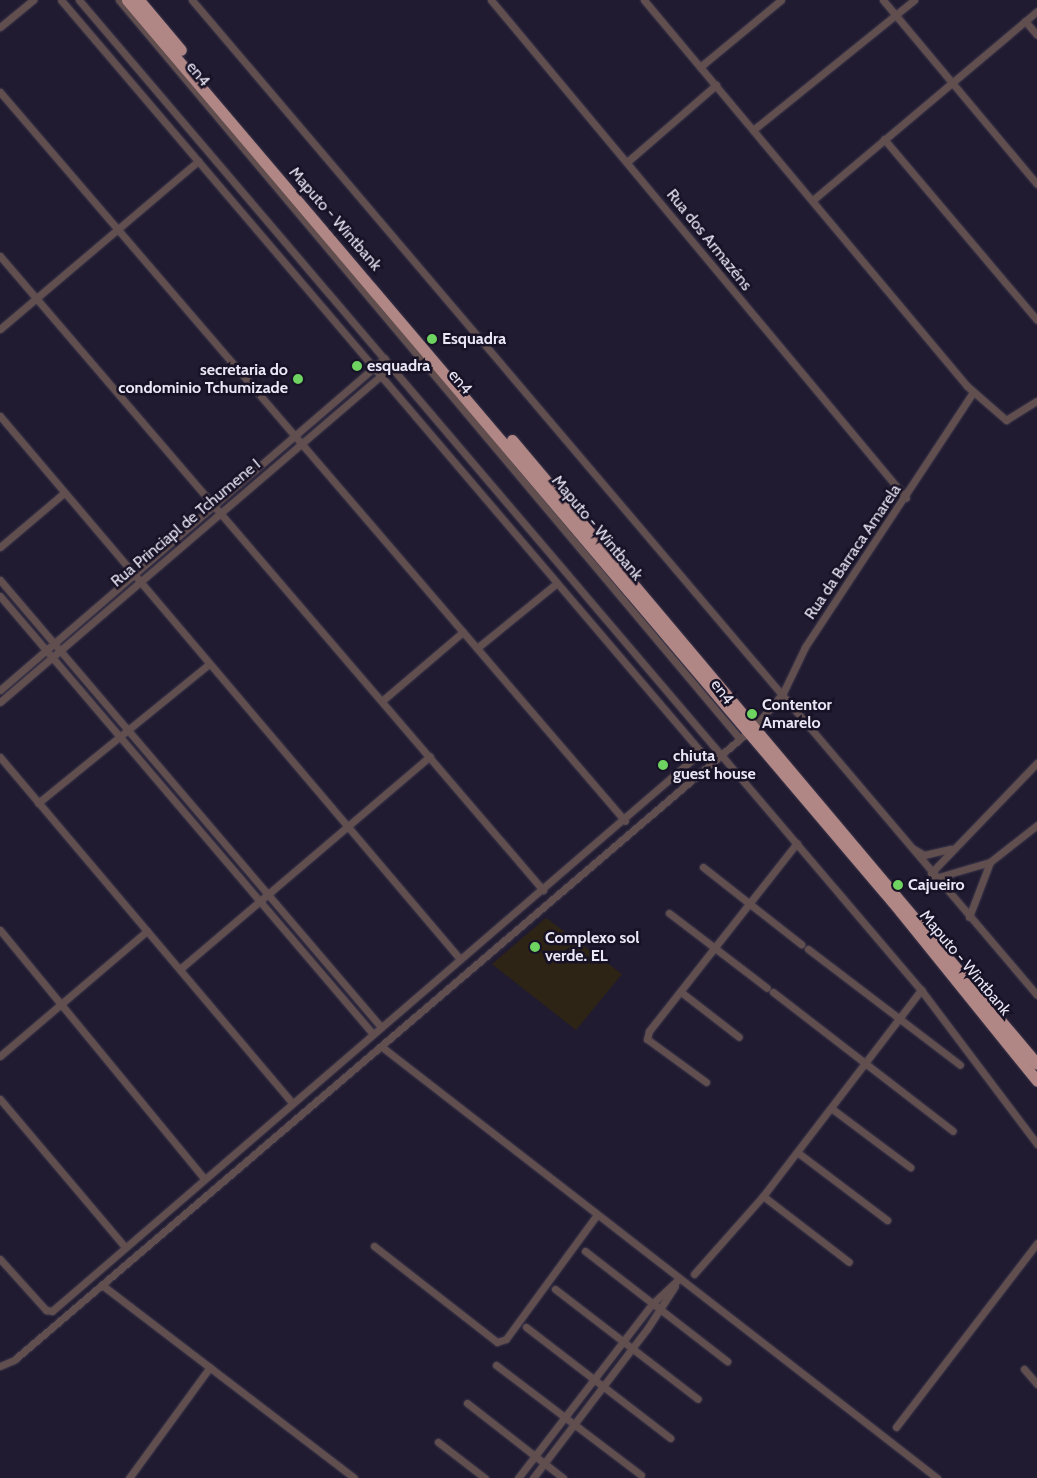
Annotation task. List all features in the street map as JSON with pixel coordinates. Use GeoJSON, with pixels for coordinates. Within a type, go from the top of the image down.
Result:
{"type":"FeatureCollection","features":[{"type":"Feature","properties":{"kind":"highway","name":"Maputo - Wintbank"},"geometry":{"type":"LineString","coordinates":[[127,0],[748,732],[1037,1064]]}},
{"type":"Feature","properties":{"kind":"highway","name":"Maputo - Wintbank"},"geometry":{"type":"LineString","coordinates":[[140,0],[1037,1081]]}},
{"type":"Feature","properties":{"kind":"street"},"geometry":{"type":"LineString","coordinates":[[0,27],[34,0]]}},
{"type":"Feature","properties":{"kind":"street"},"geometry":{"type":"LineString","coordinates":[[0,1259],[46,1310],[52,1311],[292,1102],[625,821],[701,752],[382,374],[61,0]]}},
{"type":"Feature","properties":{"kind":"street"},"geometry":{"type":"LineString","coordinates":[[79,0],[921,990],[1037,1144]]}},
{"type":"Feature","properties":{"kind":"street","name":"en4"},"geometry":{"type":"LineString","coordinates":[[119,0],[698,683],[748,732]]}},
{"type":"Feature","properties":{"kind":"street"},"geometry":{"type":"LineString","coordinates":[[192,0],[782,693],[909,847],[1037,995]]}},
{"type":"Feature","properties":{"kind":"street","name":"Rua dos Armazéns"},"geometry":{"type":"LineString","coordinates":[[490,0],[628,162],[906,498]]}},
{"type":"Feature","properties":{"kind":"street"},"geometry":{"type":"LineString","coordinates":[[644,0],[753,130],[814,199],[973,392],[1006,420],[1037,400]]}},
{"type":"Feature","properties":{"kind":"street"},"geometry":{"type":"LineString","coordinates":[[700,67],[782,0]]}},
{"type":"Feature","properties":{"kind":"street"},"geometry":{"type":"LineString","coordinates":[[883,0],[1037,184]]}},
{"type":"Feature","properties":{"kind":"street"},"geometry":{"type":"LineString","coordinates":[[753,130],[914,0]]}},
{"type":"Feature","properties":{"kind":"street"},"geometry":{"type":"LineString","coordinates":[[814,199],[1037,12]]}},
{"type":"Feature","properties":{"kind":"street"},"geometry":{"type":"LineString","coordinates":[[1025,21],[1037,35]]}},
{"type":"Feature","properties":{"kind":"street"},"geometry":{"type":"LineString","coordinates":[[628,162],[716,85]]}},
{"type":"Feature","properties":{"kind":"street"},"geometry":{"type":"LineString","coordinates":[[0,92],[297,441],[478,648],[625,821]]}},
{"type":"Feature","properties":{"kind":"street"},"geometry":{"type":"LineString","coordinates":[[884,139],[1037,320]]}},
{"type":"Feature","properties":{"kind":"street"},"geometry":{"type":"LineString","coordinates":[[0,329],[198,161]]}},
{"type":"Feature","properties":{"kind":"street"},"geometry":{"type":"LineString","coordinates":[[0,256],[383,700],[542,890]]}},
{"type":"Feature","properties":{"kind":"street","name":"Rua Princiapl de Tchumene I"},"geometry":{"type":"LineString","coordinates":[[0,702],[49,653],[54,642],[221,513],[385,358]]}},
{"type":"Feature","properties":{"kind":"street","name":"Rua Princiapl de Tchumene I"},"geometry":{"type":"LineString","coordinates":[[0,690],[49,653],[60,650],[215,506],[391,366]]}},
{"type":"Feature","properties":{"kind":"street","name":"Rua da Barraca Amarela"},"geometry":{"type":"LineString","coordinates":[[0,1367],[102,1285],[748,732],[782,693],[805,648],[906,498],[973,392]]}},
{"type":"Feature","properties":{"kind":"street"},"geometry":{"type":"LineString","coordinates":[[0,416],[208,665],[349,824],[460,959]]}},
{"type":"Feature","properties":{"kind":"street"},"geometry":{"type":"LineString","coordinates":[[0,547],[64,493]]}},
{"type":"Feature","properties":{"kind":"street"},"geometry":{"type":"LineString","coordinates":[[0,580],[54,642],[126,731],[381,1027]]}},
{"type":"Feature","properties":{"kind":"street"},"geometry":{"type":"LineString","coordinates":[[478,648],[557,583]]}},
{"type":"Feature","properties":{"kind":"street"},"geometry":{"type":"LineString","coordinates":[[0,596],[118,737],[373,1034]]}},
{"type":"Feature","properties":{"kind":"street"},"geometry":{"type":"LineString","coordinates":[[383,700],[463,632]]}},
{"type":"Feature","properties":{"kind":"street"},"geometry":{"type":"LineString","coordinates":[[38,803],[208,665]]}},
{"type":"Feature","properties":{"kind":"street"},"geometry":{"type":"LineString","coordinates":[[180,969],[430,756]]}},
{"type":"Feature","properties":{"kind":"street"},"geometry":{"type":"LineString","coordinates":[[0,757],[292,1102]]}},
{"type":"Feature","properties":{"kind":"street"},"geometry":{"type":"LineString","coordinates":[[933,875],[952,849],[1037,763]]}},
{"type":"Feature","properties":{"kind":"street"},"geometry":{"type":"LineString","coordinates":[[933,875],[990,862],[1037,825]]}},
{"type":"Feature","properties":{"kind":"street"},"geometry":{"type":"LineString","coordinates":[[706,1082],[647,1039],[715,947],[797,844]]}},
{"type":"Feature","properties":{"kind":"street"},"geometry":{"type":"LineString","coordinates":[[909,847],[924,855],[952,849]]}},
{"type":"Feature","properties":{"kind":"street"},"geometry":{"type":"LineString","coordinates":[[969,917],[990,862]]}},
{"type":"Feature","properties":{"kind":"street"},"geometry":{"type":"LineString","coordinates":[[703,867],[801,944]]}},
{"type":"Feature","properties":{"kind":"street"},"geometry":{"type":"LineString","coordinates":[[669,913],[867,1063],[953,1131]]}},
{"type":"Feature","properties":{"kind":"street"},"geometry":{"type":"LineString","coordinates":[[0,930],[204,1178]]}},
{"type":"Feature","properties":{"kind":"street"},"geometry":{"type":"LineString","coordinates":[[0,1056],[147,931]]}},
{"type":"Feature","properties":{"kind":"street"},"geometry":{"type":"LineString","coordinates":[[808,949],[960,1065]]}},
{"type":"Feature","properties":{"kind":"street"},"geometry":{"type":"LineString","coordinates":[[694,1274],[762,1196],[867,1063],[921,990]]}},
{"type":"Feature","properties":{"kind":"street"},"geometry":{"type":"LineString","coordinates":[[681,992],[739,1037]]}},
{"type":"Feature","properties":{"kind":"street"},"geometry":{"type":"LineString","coordinates":[[382,1047],[596,1216],[937,1478]]}},
{"type":"Feature","properties":{"kind":"street"},"geometry":{"type":"LineString","coordinates":[[0,1099],[125,1247]]}},
{"type":"Feature","properties":{"kind":"street"},"geometry":{"type":"LineString","coordinates":[[831,1108],[910,1167]]}},
{"type":"Feature","properties":{"kind":"street"},"geometry":{"type":"LineString","coordinates":[[797,1152],[887,1220]]}},
{"type":"Feature","properties":{"kind":"street"},"geometry":{"type":"LineString","coordinates":[[762,1196],[849,1262]]}},
{"type":"Feature","properties":{"kind":"street"},"geometry":{"type":"LineString","coordinates":[[374,1246],[497,1342],[506,1339],[596,1216]]}},
{"type":"Feature","properties":{"kind":"street"},"geometry":{"type":"LineString","coordinates":[[896,1427],[1037,1243]]}},
{"type":"Feature","properties":{"kind":"street"},"geometry":{"type":"LineString","coordinates":[[585,1251],[727,1361]]}},
{"type":"Feature","properties":{"kind":"street"},"geometry":{"type":"LineString","coordinates":[[518,1478],[652,1304],[679,1279]]}},
{"type":"Feature","properties":{"kind":"street"},"geometry":{"type":"LineString","coordinates":[[534,1478],[632,1350],[679,1279]]}},
{"type":"Feature","properties":{"kind":"street"},"geometry":{"type":"LineString","coordinates":[[102,1285],[354,1478]]}},
{"type":"Feature","properties":{"kind":"street"},"geometry":{"type":"LineString","coordinates":[[555,1289],[698,1399]]}},
{"type":"Feature","properties":{"kind":"street"},"geometry":{"type":"LineString","coordinates":[[526,1327],[670,1438]]}},
{"type":"Feature","properties":{"kind":"street"},"geometry":{"type":"LineString","coordinates":[[496,1365],[641,1475]]}},
{"type":"Feature","properties":{"kind":"street"},"geometry":{"type":"LineString","coordinates":[[129,1478],[210,1367]]}},
{"type":"Feature","properties":{"kind":"street"},"geometry":{"type":"LineString","coordinates":[[1024,1369],[1037,1384]]}},
{"type":"Feature","properties":{"kind":"street"},"geometry":{"type":"LineString","coordinates":[[467,1403],[563,1478]]}},
{"type":"Feature","properties":{"kind":"street"},"geometry":{"type":"LineString","coordinates":[[438,1442],[485,1478]]}},
{"type":"Feature","properties":{"kind":"shaded area"},"geometry":{"type":"Polygon","coordinates":[[[546,918],[622,974],[576,1030],[492,964],[546,918]]]}},
{"type":"Feature","properties":{"kind":"place","name":"Esquadra"},"geometry":{"type":"Point","coordinates":[432,339]}},
{"type":"Feature","properties":{"kind":"place","name":"esquadra"},"geometry":{"type":"Point","coordinates":[357,366]}},
{"type":"Feature","properties":{"kind":"place","name":"secretaria do condominio Tchumizade"},"geometry":{"type":"Point","coordinates":[298,379]}},
{"type":"Feature","properties":{"kind":"place","name":"Contentor Amarelo"},"geometry":{"type":"Point","coordinates":[752,714]}},
{"type":"Feature","properties":{"kind":"place","name":"chiuta guest house"},"geometry":{"type":"Point","coordinates":[663,765]}},
{"type":"Feature","properties":{"kind":"place","name":"Cajueiro"},"geometry":{"type":"Point","coordinates":[898,885]}},
{"type":"Feature","properties":{"kind":"place","name":"Complexo sol verde. EL"},"geometry":{"type":"Point","coordinates":[535,947]}}]}
